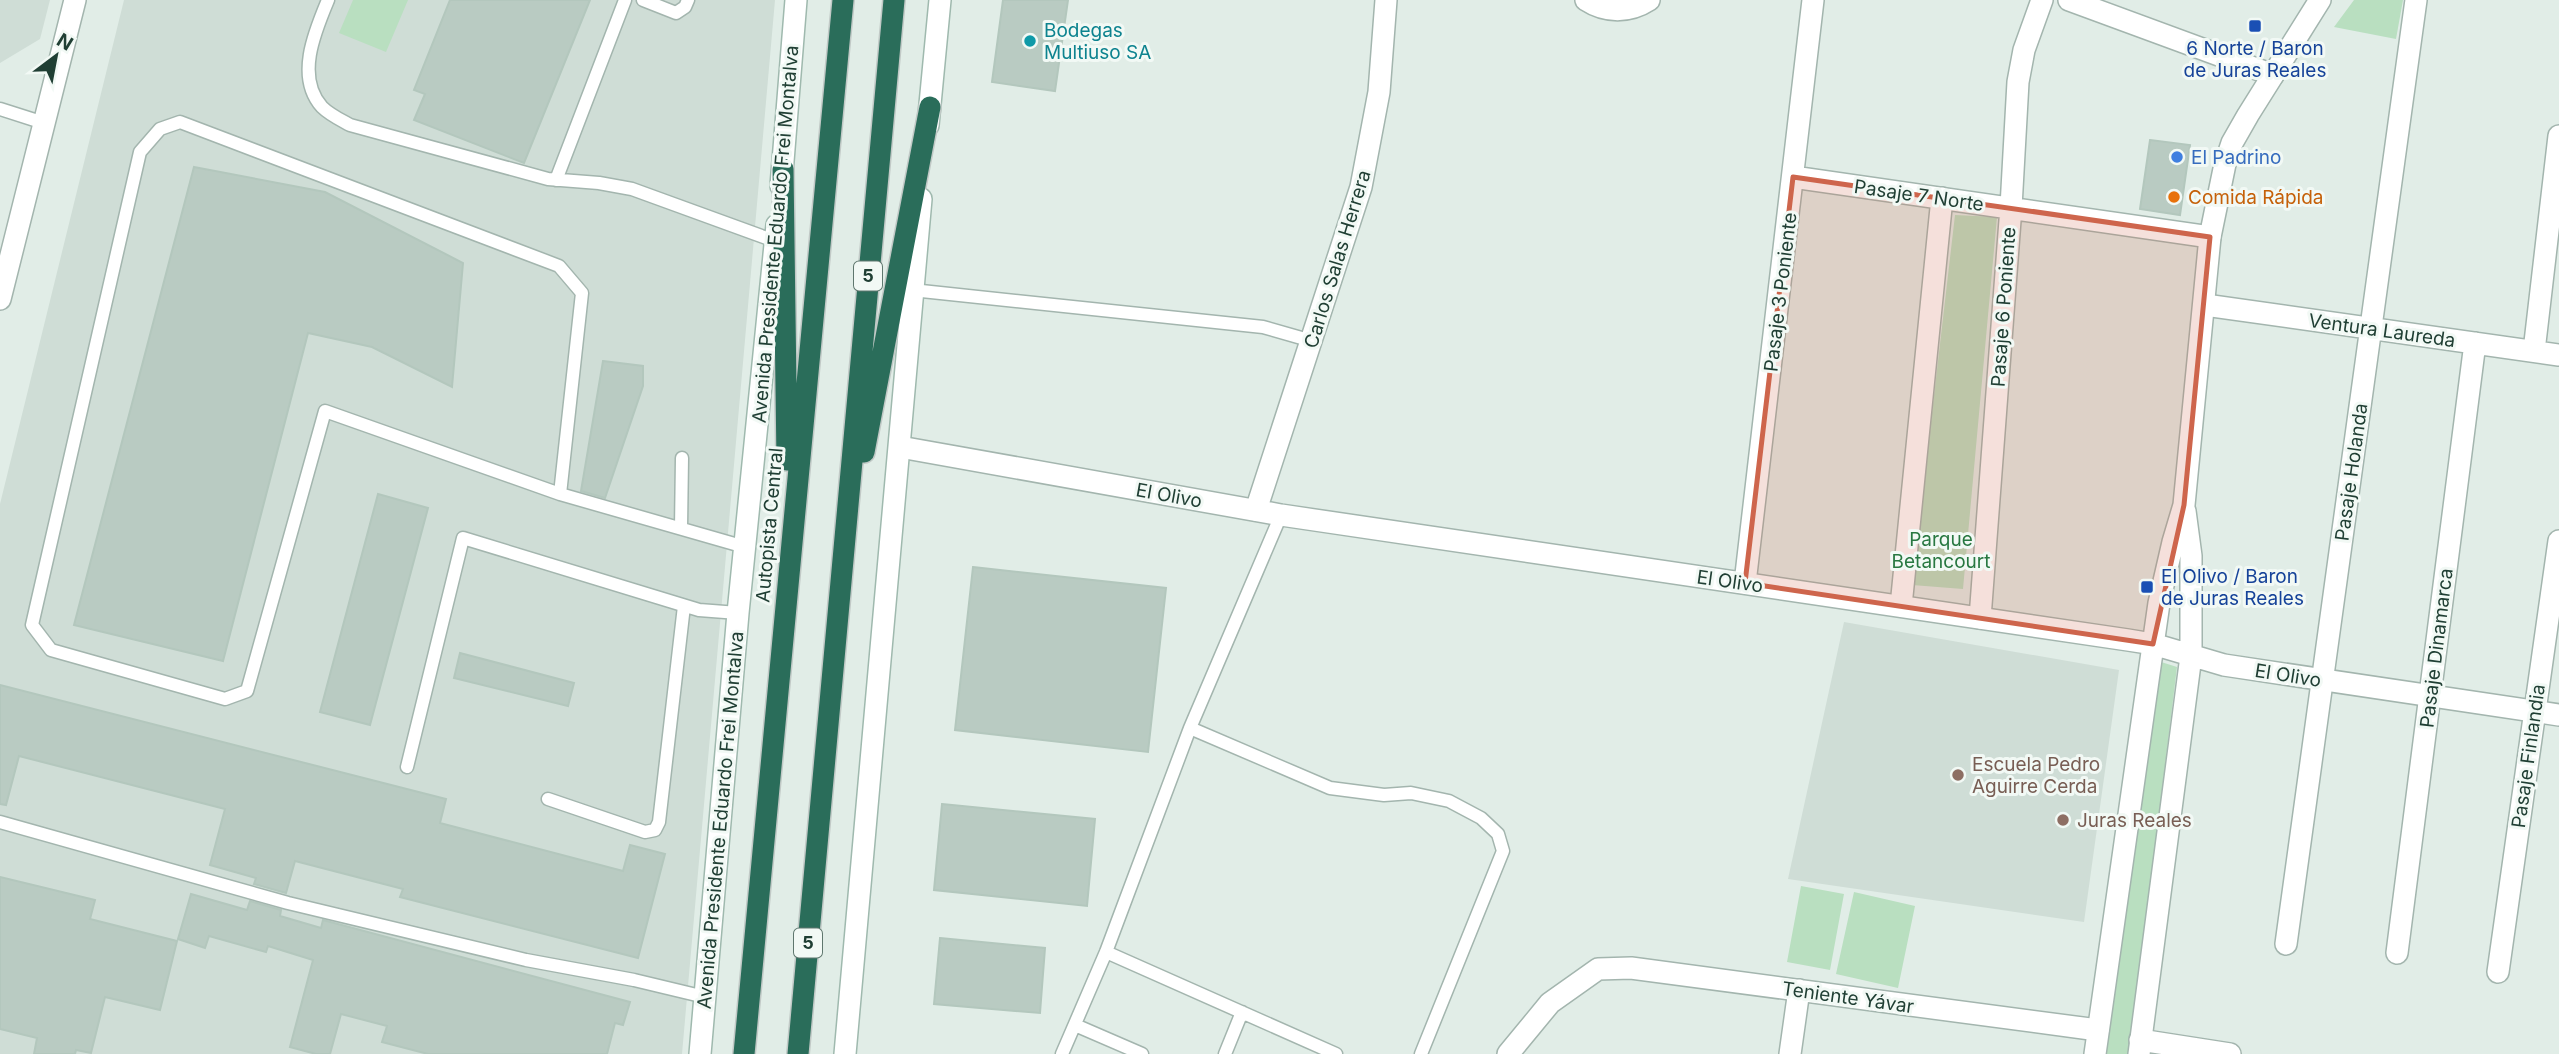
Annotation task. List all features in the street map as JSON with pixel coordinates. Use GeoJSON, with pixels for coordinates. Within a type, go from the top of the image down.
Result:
{"type":"FeatureCollection","features":[{"type":"Feature","properties":{"kind":"highway","name":"Autopista Central"},"geometry":{"type":"LineString","coordinates":[[744,1054],[843,0]]}},
{"type":"Feature","properties":{"kind":"highway","name":"5"},"geometry":{"type":"LineString","coordinates":[[798,1054],[894,0]]}},
{"type":"Feature","properties":{"kind":"highway"},"geometry":{"type":"LineString","coordinates":[[843,553],[930,107]]}},
{"type":"Feature","properties":{"kind":"highway"},"geometry":{"type":"LineString","coordinates":[[783,169],[785,377],[791,538]]}},
{"type":"Feature","properties":{"kind":"street"},"geometry":{"type":"LineString","coordinates":[[0,299],[75,0]]}},
{"type":"Feature","properties":{"kind":"street","name":"Avenida Presidente Eduardo Frei Montalva"},"geometry":{"type":"LineString","coordinates":[[700,1054],[738,612],[783,169],[796,0]]}},
{"type":"Feature","properties":{"kind":"street"},"geometry":{"type":"LineString","coordinates":[[845,1054],[940,0]]}},
{"type":"Feature","properties":{"kind":"street","name":"Carlos Salas Herrera"},"geometry":{"type":"LineString","coordinates":[[1256,510],[1354,213],[1367,164],[1379,92],[1386,0]]}},
{"type":"Feature","properties":{"kind":"street"},"geometry":{"type":"LineString","coordinates":[[1586,0],[1605,10],[1633,9],[1649,0]]}},
{"type":"Feature","properties":{"kind":"street","name":"Pasaje 3 Poniente"},"geometry":{"type":"LineString","coordinates":[[1745,583],[1813,0]]}},
{"type":"Feature","properties":{"kind":"street","name":"Pasaje 6 Poniente"},"geometry":{"type":"LineString","coordinates":[[1980,618],[2020,62],[2042,0]]}},
{"type":"Feature","properties":{"kind":"street"},"geometry":{"type":"LineString","coordinates":[[2095,1054],[2164,576],[2184,505],[2210,237],[2225,164],[2231,144],[2320,0]]}},
{"type":"Feature","properties":{"kind":"street","name":"Pasaje Holanda"},"geometry":{"type":"LineString","coordinates":[[2286,944],[2416,0]]}},
{"type":"Feature","properties":{"kind":"street"},"geometry":{"type":"LineString","coordinates":[[2079,2],[2273,75]]}},
{"type":"Feature","properties":{"kind":"street"},"geometry":{"type":"LineString","coordinates":[[2534,351],[2559,136]]}},
{"type":"Feature","properties":{"kind":"street","name":"Pasaje 7 Norte"},"geometry":{"type":"LineString","coordinates":[[1793,177],[2210,237]]}},
{"type":"Feature","properties":{"kind":"street"},"geometry":{"type":"LineString","coordinates":[[1901,606],[1942,198]]}},
{"type":"Feature","properties":{"kind":"street","name":"Ventura Laureda"},"geometry":{"type":"LineString","coordinates":[[2205,305],[2559,355]]}},
{"type":"Feature","properties":{"kind":"street","name":"Pasaje Dinamarca"},"geometry":{"type":"LineString","coordinates":[[2397,953],[2474,343]]}},
{"type":"Feature","properties":{"kind":"street","name":"El Olivo"},"geometry":{"type":"LineString","coordinates":[[900,447],[1281,515],[2153,644],[2224,665],[2559,715]]}},
{"type":"Feature","properties":{"kind":"street"},"geometry":{"type":"LineString","coordinates":[[2184,505],[2191,556],[2191,656],[2140,1047],[2230,1054]]}},
{"type":"Feature","properties":{"kind":"street","name":"Pasaje Finlandia"},"geometry":{"type":"LineString","coordinates":[[2498,972],[2559,541]]}},
{"type":"Feature","properties":{"kind":"street","name":"Teniente Yávar"},"geometry":{"type":"LineString","coordinates":[[1508,1054],[1550,1003],[1598,968],[1631,968],[2098,1030]]}},
{"type":"Feature","properties":{"kind":"street"},"geometry":{"type":"LineString","coordinates":[[1790,1054],[1799,990]]}},
{"type":"Feature","properties":{"kind":"lane"},"geometry":{"type":"LineString","coordinates":[[328,0],[314,34],[310,80],[315,97],[323,108],[351,125],[556,180],[632,189],[775,241]]}},
{"type":"Feature","properties":{"kind":"lane"},"geometry":{"type":"LineString","coordinates":[[556,180],[625,0]]}},
{"type":"Feature","properties":{"kind":"lane"},"geometry":{"type":"LineString","coordinates":[[643,0],[676,13],[685,8],[688,0]]}},
{"type":"Feature","properties":{"kind":"lane"},"geometry":{"type":"LineString","coordinates":[[0,108],[44,122]]}},
{"type":"Feature","properties":{"kind":"lane"},"geometry":{"type":"LineString","coordinates":[[560,494],[582,293],[559,266],[180,122],[160,129],[140,152],[32,625],[51,650],[225,699],[247,691],[325,411],[560,494],[746,547]]}},
{"type":"Feature","properties":{"kind":"lane"},"geometry":{"type":"LineString","coordinates":[[912,290],[1263,327],[1312,341]]}},
{"type":"Feature","properties":{"kind":"lane"},"geometry":{"type":"LineString","coordinates":[[681,528],[682,458]]}},
{"type":"Feature","properties":{"kind":"lane"},"geometry":{"type":"LineString","coordinates":[[1062,1054],[1106,952],[1191,727],[1281,515]]}},
{"type":"Feature","properties":{"kind":"lane"},"geometry":{"type":"LineString","coordinates":[[407,766],[463,538],[684,606],[699,610],[738,612]]}},
{"type":"Feature","properties":{"kind":"lane"},"geometry":{"type":"LineString","coordinates":[[548,799],[645,832],[655,830],[659,822],[684,606]]}},
{"type":"Feature","properties":{"kind":"lane"},"geometry":{"type":"LineString","coordinates":[[1191,727],[1330,788],[1384,795],[1411,793],[1449,801],[1481,818],[1498,834],[1503,851],[1422,1054]]}},
{"type":"Feature","properties":{"kind":"lane"},"geometry":{"type":"LineString","coordinates":[[0,822],[288,903],[526,960],[634,980],[705,997]]}},
{"type":"Feature","properties":{"kind":"lane"},"geometry":{"type":"LineString","coordinates":[[1106,952],[1336,1054]]}},
{"type":"Feature","properties":{"kind":"lane"},"geometry":{"type":"LineString","coordinates":[[1225,1054],[1242,1012]]}},
{"type":"Feature","properties":{"kind":"lane"},"geometry":{"type":"LineString","coordinates":[[1075,1025],[1142,1054]]}},
{"type":"Feature","properties":{"kind":"highlighted area"},"geometry":{"type":"Polygon","coordinates":[[[1793,177],[2210,237],[2184,505],[2153,644],[1745,583],[1793,177]]]}},
{"type":"Feature","properties":{"kind":"shaded area"},"geometry":{"type":"Polygon","coordinates":[[[0,0],[50,0],[40,39],[0,63],[0,0]]]}},
{"type":"Feature","properties":{"kind":"shaded area"},"geometry":{"type":"Polygon","coordinates":[[[124,0],[775,0],[682,1054],[0,1054],[0,504],[124,0]]]}},
{"type":"Feature","properties":{"kind":"shaded area","name":"Escuela Pedro Aguirre Cerda"},"geometry":{"type":"Polygon","coordinates":[[[1844,622],[2119,670],[2084,922],[1788,879],[1844,622]]]}},
{"type":"Feature","properties":{"kind":"green space"},"geometry":{"type":"Polygon","coordinates":[[[353,0],[408,0],[386,52],[339,33],[353,0]]]}},
{"type":"Feature","properties":{"kind":"green space"},"geometry":{"type":"Polygon","coordinates":[[[2354,0],[2403,0],[2396,39],[2334,27],[2354,0]]]}},
{"type":"Feature","properties":{"kind":"green space","name":"Parque Betancourt"},"geometry":{"type":"Polygon","coordinates":[[[1955,215],[1997,217],[1963,589],[1912,585],[1955,215]]]}},
{"type":"Feature","properties":{"kind":"green space"},"geometry":{"type":"Polygon","coordinates":[[[2158,661],[2177,667],[2130,1054],[2106,1054],[2158,661]]]}},
{"type":"Feature","properties":{"kind":"green space"},"geometry":{"type":"Polygon","coordinates":[[[1801,886],[1844,894],[1830,970],[1787,962],[1801,886]]]}},
{"type":"Feature","properties":{"kind":"green space"},"geometry":{"type":"Polygon","coordinates":[[[1854,892],[1915,906],[1898,988],[1836,974],[1854,892]]]}},
{"type":"Feature","properties":{"kind":"building"},"geometry":{"type":"Polygon","coordinates":[[[450,0],[590,0],[524,163],[414,120],[425,94],[414,90],[450,0]]]}},
{"type":"Feature","properties":{"kind":"building","name":"Bodegas Multiuso SA"},"geometry":{"type":"Polygon","coordinates":[[[1003,0],[1068,0],[1055,91],[992,82],[1003,0]]]}},
{"type":"Feature","properties":{"kind":"building"},"geometry":{"type":"Polygon","coordinates":[[[2150,140],[2190,145],[2180,215],[2140,209],[2150,140]]]}},
{"type":"Feature","properties":{"kind":"building"},"geometry":{"type":"Polygon","coordinates":[[[194,167],[325,192],[463,263],[452,387],[372,347],[308,333],[223,661],[74,625],[194,167]]]}},
{"type":"Feature","properties":{"kind":"building"},"geometry":{"type":"Polygon","coordinates":[[[603,361],[643,366],[643,386],[605,498],[581,491],[603,361]]]}},
{"type":"Feature","properties":{"kind":"building"},"geometry":{"type":"Polygon","coordinates":[[[378,494],[428,508],[370,725],[320,712],[378,494]]]}},
{"type":"Feature","properties":{"kind":"building"},"geometry":{"type":"Polygon","coordinates":[[[973,567],[1166,588],[1148,752],[955,730],[973,567]]]}},
{"type":"Feature","properties":{"kind":"building"},"geometry":{"type":"Polygon","coordinates":[[[460,653],[574,683],[568,706],[454,678],[460,653]]]}},
{"type":"Feature","properties":{"kind":"building"},"geometry":{"type":"Polygon","coordinates":[[[0,685],[446,799],[440,823],[623,871],[630,845],[665,854],[638,958],[400,897],[403,889],[295,861],[286,893],[254,884],[256,878],[210,865],[225,809],[19,756],[6,805],[0,804],[0,685]]]}},
{"type":"Feature","properties":{"kind":"building"},"geometry":{"type":"Polygon","coordinates":[[[942,804],[1095,819],[1087,906],[934,890],[942,804]]]}},
{"type":"Feature","properties":{"kind":"building"},"geometry":{"type":"Polygon","coordinates":[[[0,877],[95,900],[90,919],[177,941],[160,1010],[105,997],[91,1053],[76,1050],[75,1054],[34,1054],[37,1038],[0,1029],[0,877]]]}},
{"type":"Feature","properties":{"kind":"building"},"geometry":{"type":"Polygon","coordinates":[[[191,894],[247,910],[250,901],[281,910],[280,916],[321,928],[323,920],[630,1002],[623,1025],[615,1023],[607,1054],[428,1054],[382,1042],[387,1026],[341,1014],[330,1054],[316,1054],[290,1047],[313,960],[268,946],[266,952],[209,936],[205,948],[178,939],[191,894]]]}},
{"type":"Feature","properties":{"kind":"building"},"geometry":{"type":"Polygon","coordinates":[[[940,938],[1045,948],[1040,1013],[934,1004],[940,938]]]}},
{"type":"Feature","properties":{"kind":"place","name":"6 Norte / Baron de Juras Reales"},"geometry":{"type":"Point","coordinates":[2255,26]}},
{"type":"Feature","properties":{"kind":"place","name":"Bodegas Multiuso SA"},"geometry":{"type":"Point","coordinates":[1030,41]}},
{"type":"Feature","properties":{"kind":"place","name":"El Padrino"},"geometry":{"type":"Point","coordinates":[2177,157]}},
{"type":"Feature","properties":{"kind":"place","name":"Comida Rápida"},"geometry":{"type":"Point","coordinates":[2174,197]}},
{"type":"Feature","properties":{"kind":"place","name":"El Olivo / Baron de Juras Reales"},"geometry":{"type":"Point","coordinates":[2147,587]}},
{"type":"Feature","properties":{"kind":"place","name":"Escuela Pedro Aguirre Cerda"},"geometry":{"type":"Point","coordinates":[1958,775]}},
{"type":"Feature","properties":{"kind":"place","name":"Juras Reales"},"geometry":{"type":"Point","coordinates":[2063,820]}}]}
